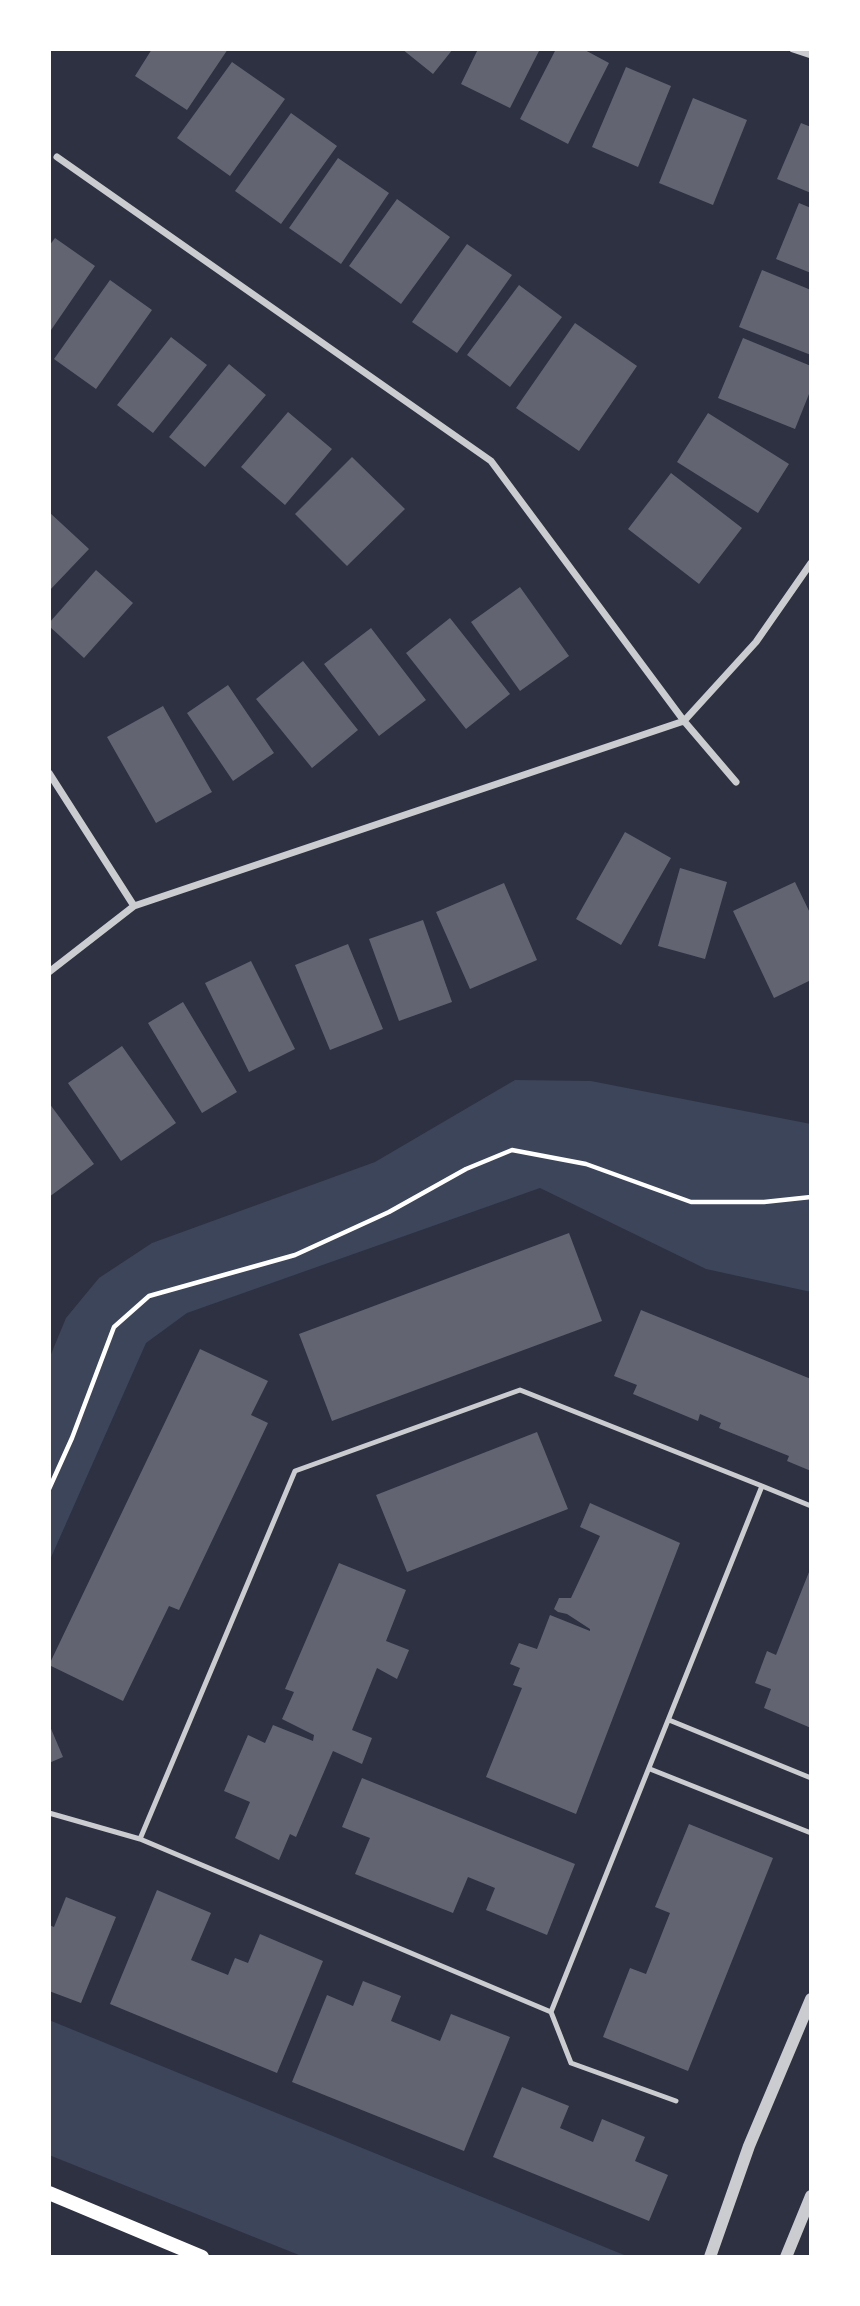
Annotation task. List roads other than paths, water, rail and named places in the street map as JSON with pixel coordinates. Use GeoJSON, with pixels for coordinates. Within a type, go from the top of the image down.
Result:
{"type":"FeatureCollection","features":[{"type":"Feature","properties":{"kind":"main road"},"geometry":{"type":"LineString","coordinates":[[49,2193],[202,2257]]}},
{"type":"Feature","properties":{"kind":"street"},"geometry":{"type":"LineString","coordinates":[[793,49],[811,55]]}},
{"type":"Feature","properties":{"kind":"street"},"geometry":{"type":"LineString","coordinates":[[57,157],[491,461],[684,721],[736,782]]}},
{"type":"Feature","properties":{"kind":"street"},"geometry":{"type":"LineString","coordinates":[[49,972],[134,906],[684,721],[756,642],[811,563]]}},
{"type":"Feature","properties":{"kind":"street"},"geometry":{"type":"LineString","coordinates":[[49,773],[134,906]]}},
{"type":"Feature","properties":{"kind":"street"},"geometry":{"type":"LineString","coordinates":[[710,2257],[750,2146],[811,1999]]}},
{"type":"Feature","properties":{"kind":"street"},"geometry":{"type":"LineString","coordinates":[[786,2257],[811,2196]]}},
{"type":"Feature","properties":{"kind":"lane"},"geometry":{"type":"LineString","coordinates":[[140,1839],[295,1471],[520,1390],[811,1506]]}},
{"type":"Feature","properties":{"kind":"lane"},"geometry":{"type":"LineString","coordinates":[[676,2101],[571,2063],[551,2012],[762,1486]]}},
{"type":"Feature","properties":{"kind":"lane"},"geometry":{"type":"LineString","coordinates":[[669,1720],[811,1778]]}},
{"type":"Feature","properties":{"kind":"lane"},"geometry":{"type":"LineString","coordinates":[[650,1769],[811,1833]]}},
{"type":"Feature","properties":{"kind":"lane"},"geometry":{"type":"LineString","coordinates":[[49,1813],[140,1839],[551,2012]]}}]}
